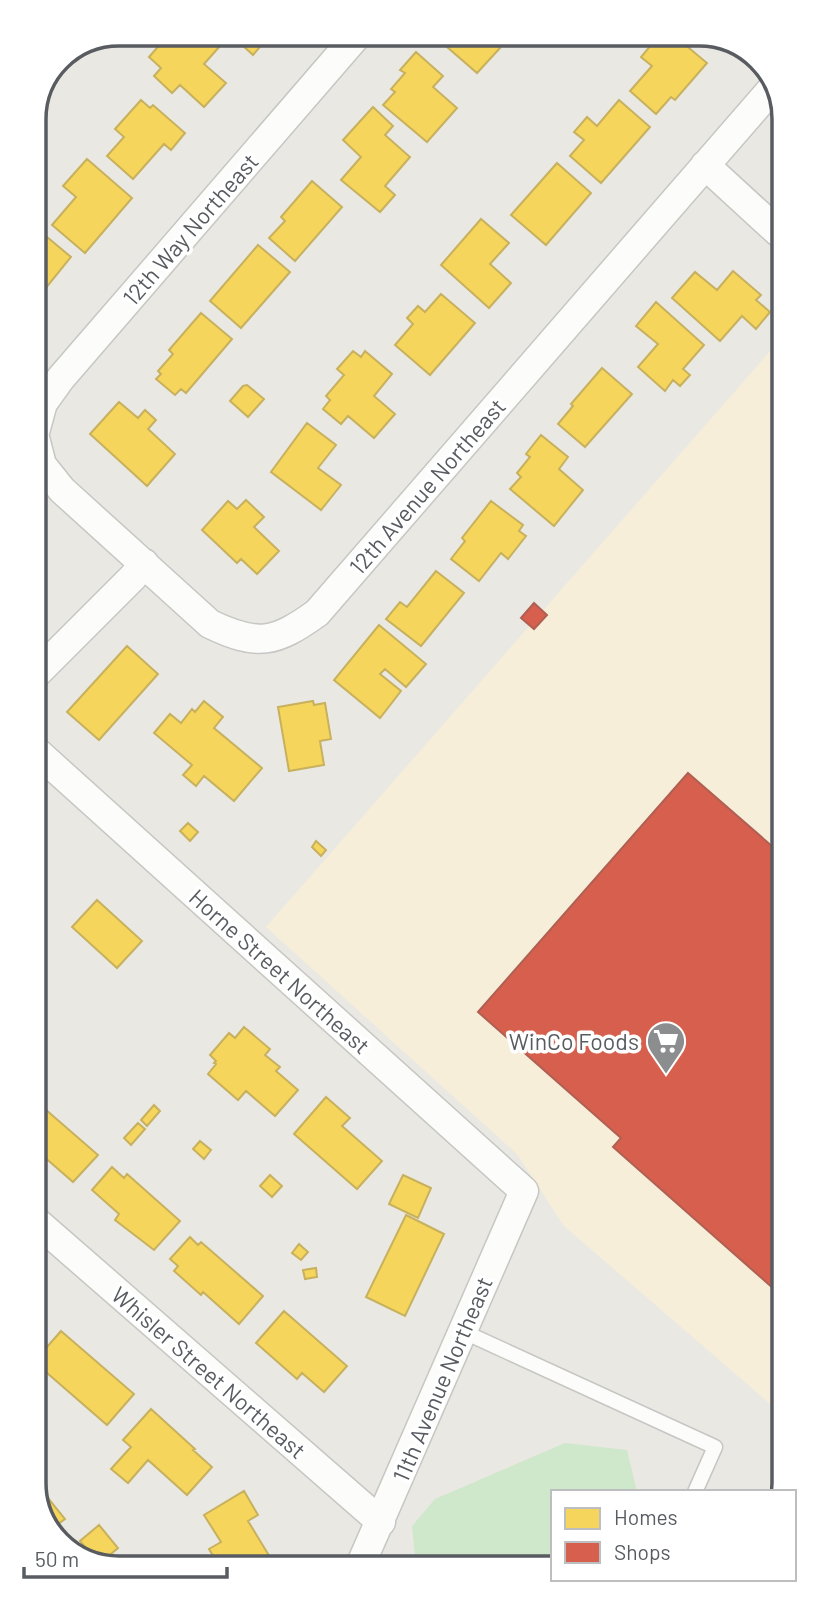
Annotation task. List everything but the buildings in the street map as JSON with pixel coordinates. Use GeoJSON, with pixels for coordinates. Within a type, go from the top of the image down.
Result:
{"type":"FeatureCollection","features":[{"type":"Feature","properties":{"kind":"street","name":"12th Way Northeast"},"geometry":{"type":"LineString","coordinates":[[46,399],[61,378],[348,46]]}},
{"type":"Feature","properties":{"kind":"street","name":"12th Avenue Northeast"},"geometry":{"type":"LineString","coordinates":[[144,563],[210,624],[237,638],[265,640],[292,631],[317,613],[767,94]]}},
{"type":"Feature","properties":{"kind":"street"},"geometry":{"type":"LineString","coordinates":[[705,165],[772,226]]}},
{"type":"Feature","properties":{"kind":"street"},"geometry":{"type":"LineString","coordinates":[[46,470],[62,490],[144,563],[46,664]]}},
{"type":"Feature","properties":{"kind":"street","name":"Horne Street Northeast"},"geometry":{"type":"LineString","coordinates":[[46,760],[524,1191]]}},
{"type":"Feature","properties":{"kind":"street","name":"11th Avenue Northeast"},"geometry":{"type":"LineString","coordinates":[[365,1556],[524,1191]]}},
{"type":"Feature","properties":{"kind":"street","name":"Whisler Street Northeast"},"geometry":{"type":"LineString","coordinates":[[46,1230],[381,1522]]}},
{"type":"Feature","properties":{"kind":"lane"},"geometry":{"type":"LineString","coordinates":[[462,1331],[715,1447],[696,1490]]}},
{"type":"Feature","properties":{"kind":"shaded area"},"geometry":{"type":"Polygon","coordinates":[[[772,349],[772,1406],[564,1226],[517,1154],[266,927],[772,349]]]}},
{"type":"Feature","properties":{"kind":"green space"},"geometry":{"type":"Polygon","coordinates":[[[565,1443],[627,1450],[637,1490],[551,1490],[551,1556],[415,1556],[412,1526],[435,1499],[565,1443]]]}},
{"type":"Feature","properties":{"kind":"place","name":"WinCo Foods"},"geometry":{"type":"Point","coordinates":[666,1075]}}]}
